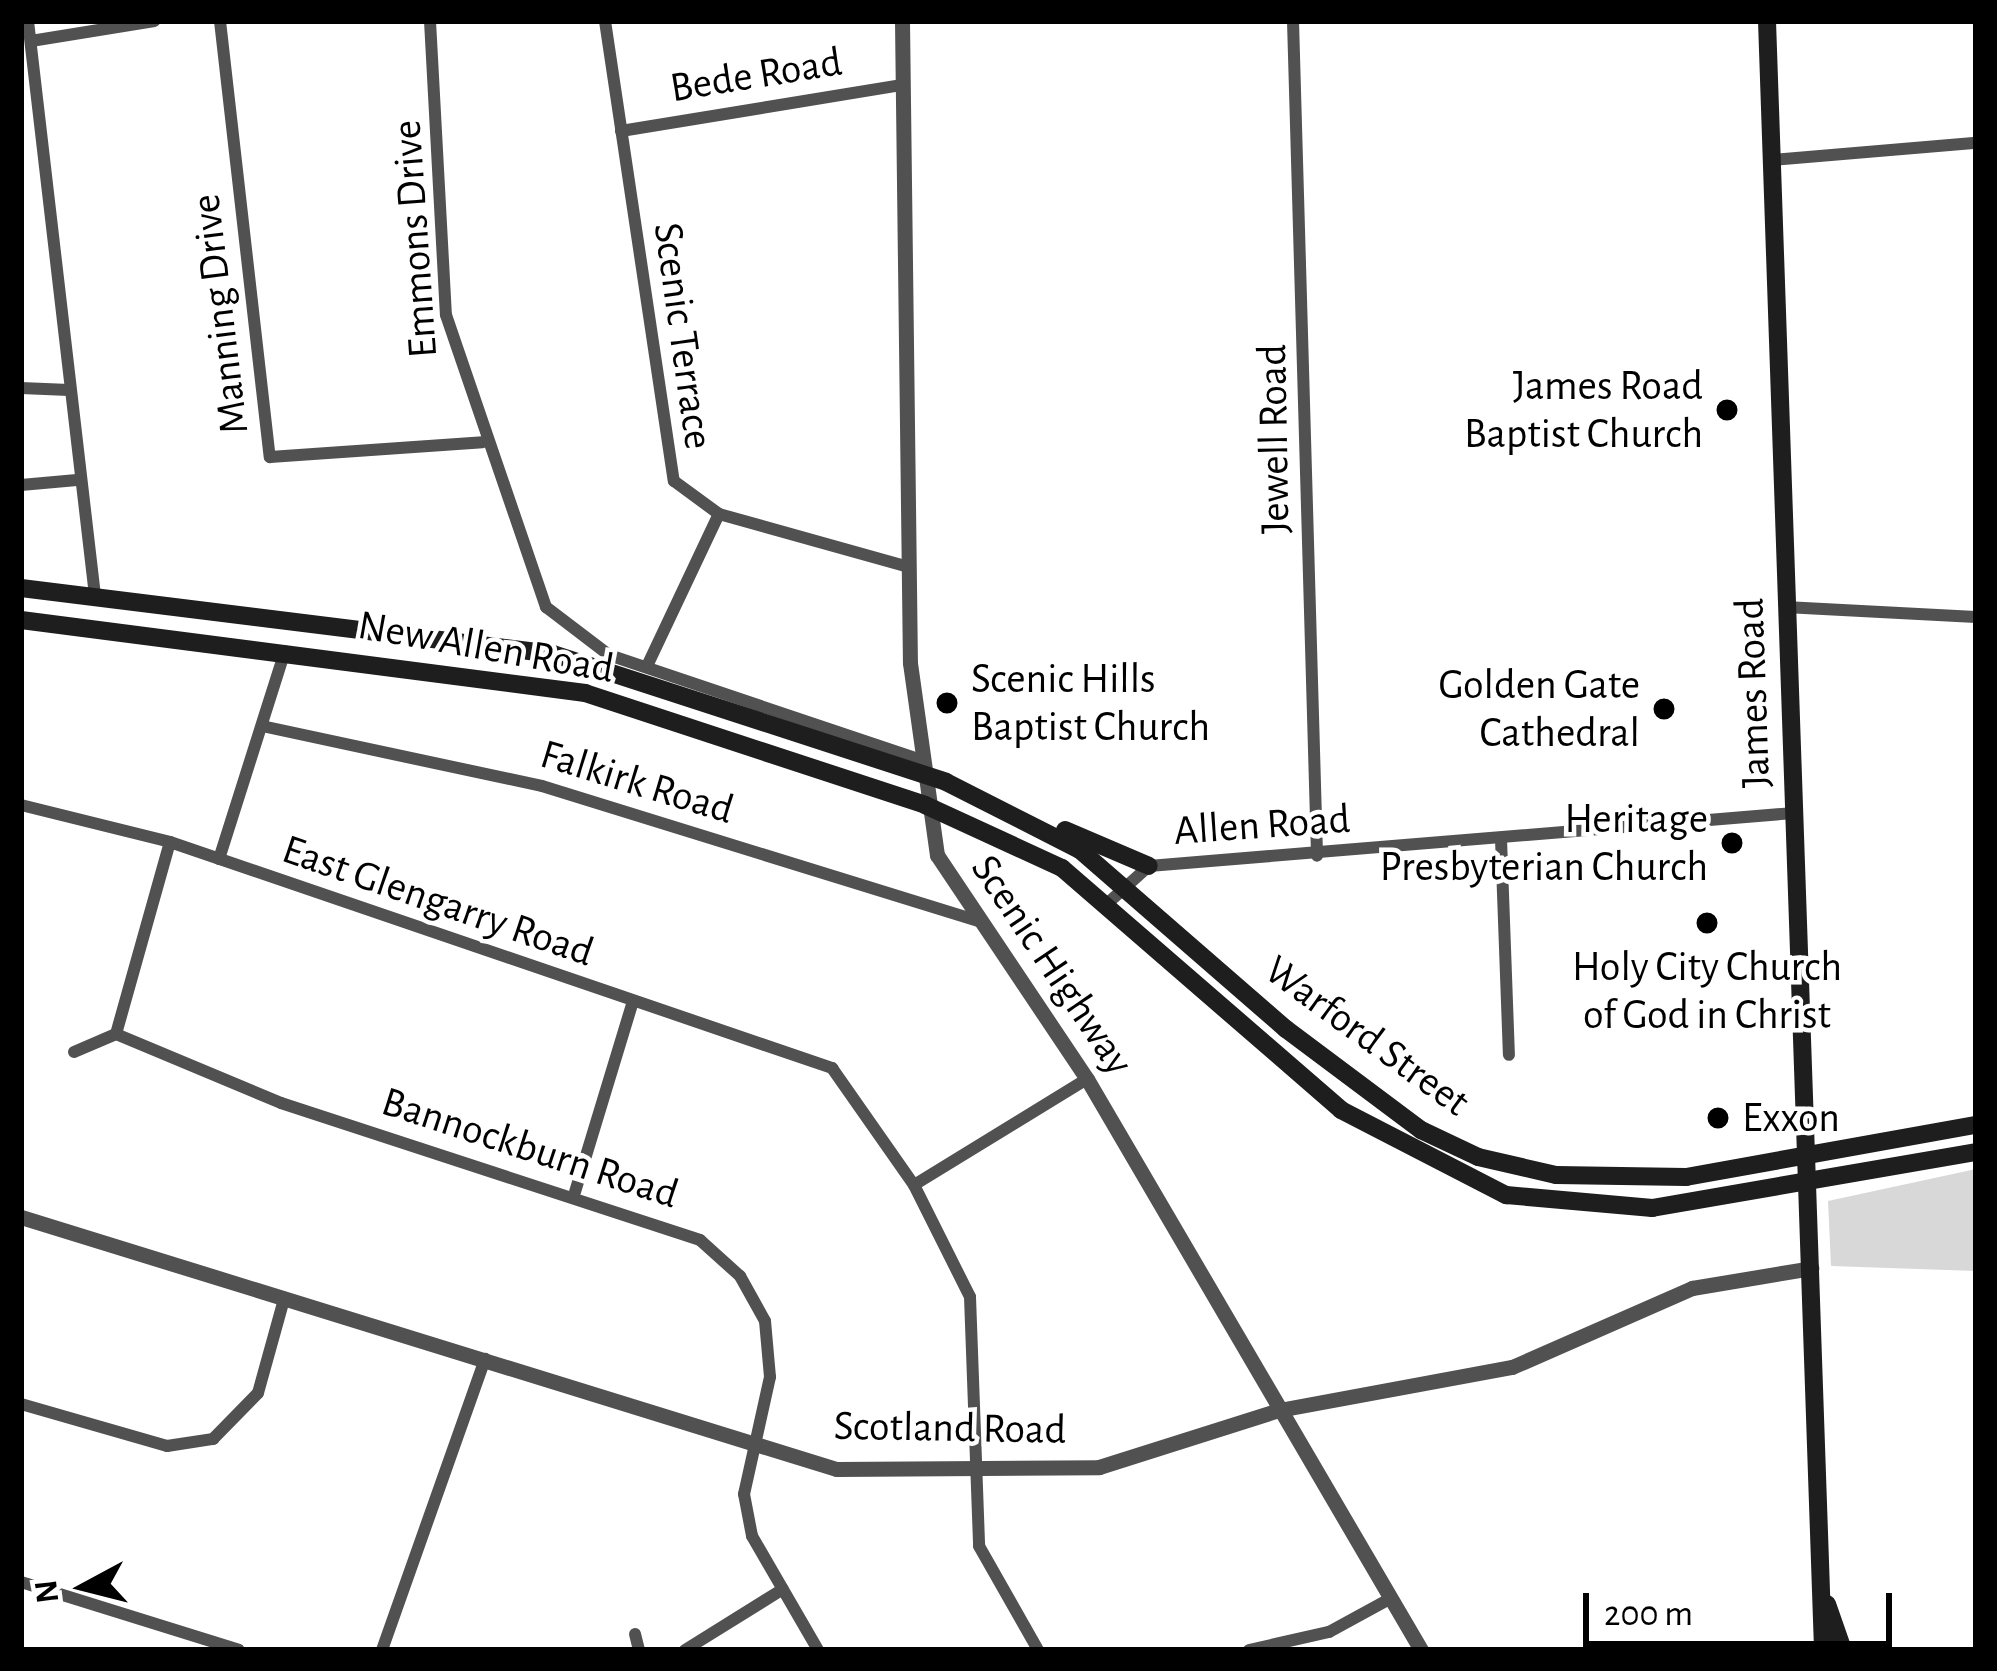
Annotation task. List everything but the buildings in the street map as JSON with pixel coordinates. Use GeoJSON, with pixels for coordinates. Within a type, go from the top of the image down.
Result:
{"type":"FeatureCollection","features":[{"type":"Feature","properties":{"kind":"main road","name":"James Road"},"geometry":{"type":"LineString","coordinates":[[1767,21],[1823,1650]]}},
{"type":"Feature","properties":{"kind":"main road","name":"New Allen Road"},"geometry":{"type":"LineString","coordinates":[[21,588],[553,654],[917,766]]}},
{"type":"Feature","properties":{"kind":"main road","name":"New Allen Road"},"geometry":{"type":"LineString","coordinates":[[21,620],[285,650],[585,694],[925,806]]}},
{"type":"Feature","properties":{"kind":"main road","name":"Warford Street"},"geometry":{"type":"LineString","coordinates":[[917,766],[1036,819],[1121,883],[1286,1029],[1421,1130],[1478,1157],[1631,1181],[1805,1160],[1976,1125]]}},
{"type":"Feature","properties":{"kind":"main road","name":"Warford Street"},"geometry":{"type":"LineString","coordinates":[[925,806],[1027,849],[1108,902],[1341,1110],[1506,1195],[1652,1208],[1976,1152]]}},
{"type":"Feature","properties":{"kind":"main road"},"geometry":{"type":"LineString","coordinates":[[1036,819],[1149,866]]}},
{"type":"Feature","properties":{"kind":"main road"},"geometry":{"type":"LineString","coordinates":[[1810,1650],[1822,1590]]}},
{"type":"Feature","properties":{"kind":"main road"},"geometry":{"type":"LineString","coordinates":[[1822,1590],[1843,1650]]}},
{"type":"Feature","properties":{"kind":"street"},"geometry":{"type":"LineString","coordinates":[[28,21],[77,479],[95,596]]}},
{"type":"Feature","properties":{"kind":"street"},"geometry":{"type":"LineString","coordinates":[[31,40],[154,21]]}},
{"type":"Feature","properties":{"kind":"street","name":"Manning Drive"},"geometry":{"type":"LineString","coordinates":[[220,21],[270,457],[482,442]]}},
{"type":"Feature","properties":{"kind":"street","name":"Emmons Drive"},"geometry":{"type":"LineString","coordinates":[[430,21],[446,315],[482,442],[546,607],[578,640],[649,664]]}},
{"type":"Feature","properties":{"kind":"street","name":"Scenic Terrace"},"geometry":{"type":"LineString","coordinates":[[605,21],[663,461],[719,514],[909,567]]}},
{"type":"Feature","properties":{"kind":"street","name":"Scenic Highway"},"geometry":{"type":"LineString","coordinates":[[902,21],[909,567],[917,766],[925,806],[951,883],[988,924],[1087,1079],[1421,1650]]}},
{"type":"Feature","properties":{"kind":"street","name":"Jewell Road"},"geometry":{"type":"LineString","coordinates":[[1294,21],[1317,856]]}},
{"type":"Feature","properties":{"kind":"street","name":"Bede Road"},"geometry":{"type":"LineString","coordinates":[[621,130],[902,85]]}},
{"type":"Feature","properties":{"kind":"street"},"geometry":{"type":"LineString","coordinates":[[1772,160],[1976,143]]}},
{"type":"Feature","properties":{"kind":"street"},"geometry":{"type":"LineString","coordinates":[[21,388],[69,390]]}},
{"type":"Feature","properties":{"kind":"street"},"geometry":{"type":"LineString","coordinates":[[21,485],[77,479]]}},
{"type":"Feature","properties":{"kind":"street"},"geometry":{"type":"LineString","coordinates":[[719,514],[649,664],[917,766]]}},
{"type":"Feature","properties":{"kind":"street"},"geometry":{"type":"LineString","coordinates":[[1785,608],[1976,617]]}},
{"type":"Feature","properties":{"kind":"street"},"geometry":{"type":"LineString","coordinates":[[219,859],[285,650]]}},
{"type":"Feature","properties":{"kind":"street","name":"Falkirk Road"},"geometry":{"type":"LineString","coordinates":[[262,726],[542,786],[988,924]]}},
{"type":"Feature","properties":{"kind":"street","name":"East Glengarry Road"},"geometry":{"type":"LineString","coordinates":[[21,805],[170,842],[832,1068],[914,1185]]}},
{"type":"Feature","properties":{"kind":"street","name":"Allen Road"},"geometry":{"type":"LineString","coordinates":[[1108,902],[1121,883],[1149,866],[1317,856],[1794,813]]}},
{"type":"Feature","properties":{"kind":"street"},"geometry":{"type":"LineString","coordinates":[[1501,839],[1509,1054]]}},
{"type":"Feature","properties":{"kind":"street"},"geometry":{"type":"LineString","coordinates":[[74,1052],[116,1034],[170,842]]}},
{"type":"Feature","properties":{"kind":"street"},"geometry":{"type":"LineString","coordinates":[[575,1192],[633,1001]]}},
{"type":"Feature","properties":{"kind":"street","name":"Bannockburn Road"},"geometry":{"type":"LineString","coordinates":[[116,1034],[281,1103],[575,1192],[700,1240],[740,1276],[765,1321],[770,1377],[745,1494],[752,1536],[818,1650]]}},
{"type":"Feature","properties":{"kind":"street"},"geometry":{"type":"LineString","coordinates":[[1038,1650],[979,1546],[980,1470],[970,1297],[914,1185],[1087,1079]]}},
{"type":"Feature","properties":{"kind":"street","name":"Scotland Road"},"geometry":{"type":"LineString","coordinates":[[21,1217],[283,1303],[485,1359],[836,1469],[1099,1467],[1279,1410],[1512,1367],[1692,1288],[1811,1268]]}},
{"type":"Feature","properties":{"kind":"street"},"geometry":{"type":"LineString","coordinates":[[21,1404],[167,1446],[213,1439],[244,1419],[258,1393],[283,1303]]}},
{"type":"Feature","properties":{"kind":"street"},"geometry":{"type":"LineString","coordinates":[[382,1650],[485,1359]]}},
{"type":"Feature","properties":{"kind":"street"},"geometry":{"type":"LineString","coordinates":[[21,1582],[239,1650]]}},
{"type":"Feature","properties":{"kind":"street"},"geometry":{"type":"LineString","coordinates":[[685,1650],[783,1589]]}},
{"type":"Feature","properties":{"kind":"street"},"geometry":{"type":"LineString","coordinates":[[1249,1650],[1329,1632],[1390,1598]]}},
{"type":"Feature","properties":{"kind":"street"},"geometry":{"type":"LineString","coordinates":[[635,1634],[639,1650]]}},
{"type":"Feature","properties":{"kind":"shaded area"},"geometry":{"type":"Polygon","coordinates":[[[1976,1169],[1976,1271],[1831,1266],[1828,1201],[1976,1169]]]}},
{"type":"Feature","properties":{"kind":"place","name":"James Road Baptist Church"},"geometry":{"type":"Point","coordinates":[1727,410]}},
{"type":"Feature","properties":{"kind":"place","name":"Scenic Hills Baptist Church"},"geometry":{"type":"Point","coordinates":[947,703]}},
{"type":"Feature","properties":{"kind":"place","name":"Golden Gate Cathedral"},"geometry":{"type":"Point","coordinates":[1664,709]}},
{"type":"Feature","properties":{"kind":"place","name":"Heritage Presbyterian Church"},"geometry":{"type":"Point","coordinates":[1732,843]}},
{"type":"Feature","properties":{"kind":"place","name":"Holy City Church of God in Christ"},"geometry":{"type":"Point","coordinates":[1707,923]}},
{"type":"Feature","properties":{"kind":"place","name":"Exxon"},"geometry":{"type":"Point","coordinates":[1718,1118]}}]}
